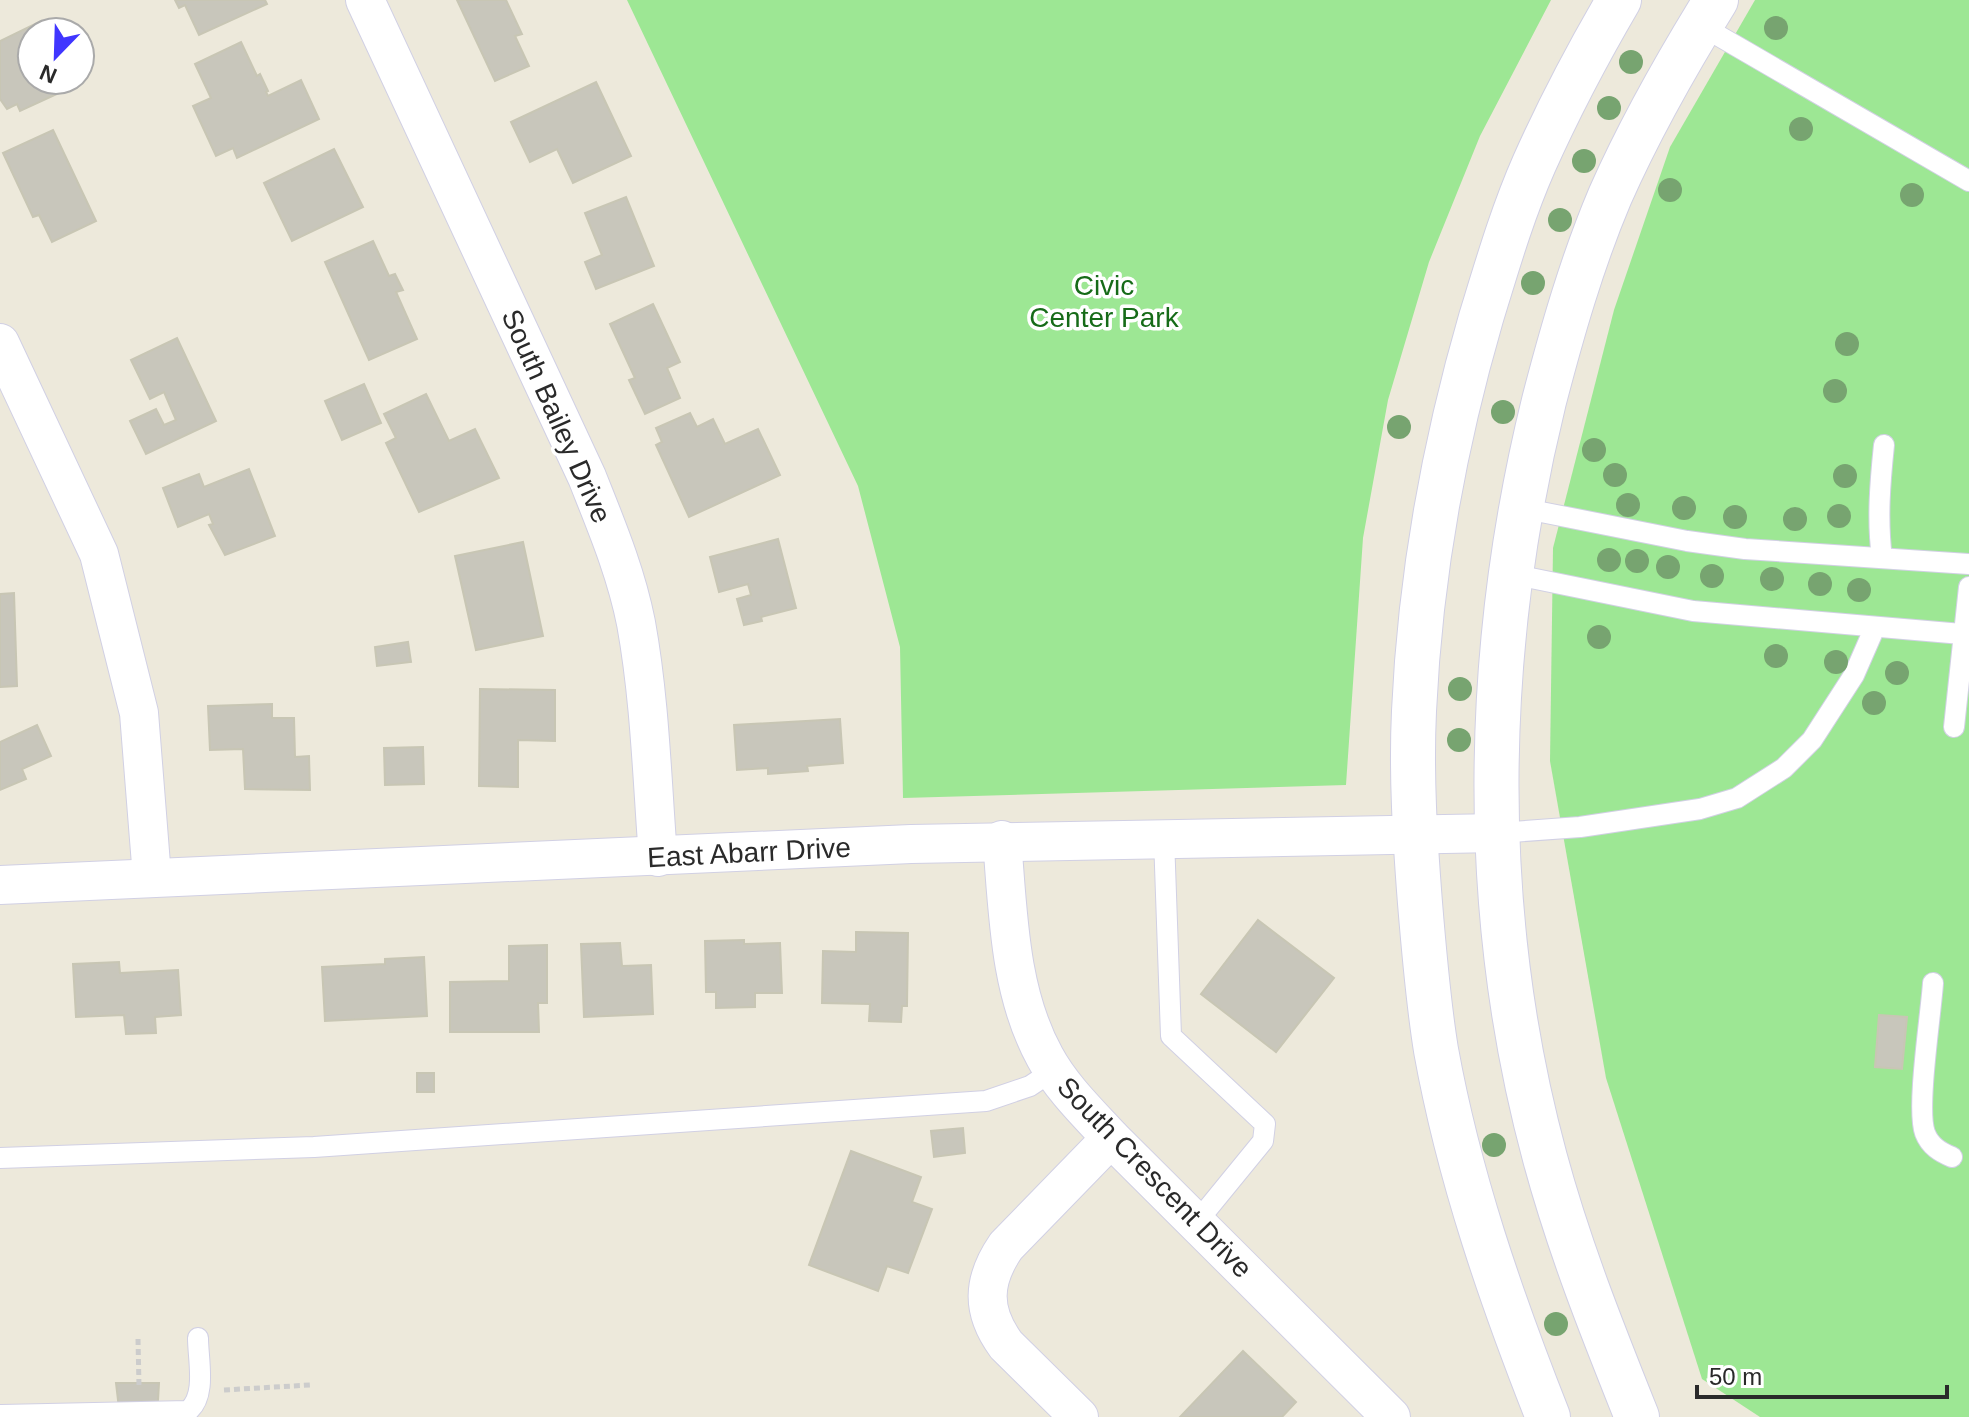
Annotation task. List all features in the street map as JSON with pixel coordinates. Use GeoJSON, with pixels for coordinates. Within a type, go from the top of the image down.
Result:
{"type":"FeatureCollection","features":[{"type":"Feature","properties":{"kind":"main road"},"geometry":{"type":"LineString","coordinates":[[1548,1417],[1481,1232],[1465,1177],[1436,1048],[1415,834],[1414,714],[1420,631],[1436,516],[1455,417],[1492,282],[1533,166],[1587,55],[1619,0]]}},
{"type":"Feature","properties":{"kind":"main road"},"geometry":{"type":"LineString","coordinates":[[1637,1417],[1599,1322],[1544,1157],[1518,1035],[1509,970],[1498,833],[1496,717],[1503,626],[1521,508],[1552,371],[1590,248],[1632,149],[1708,13]]}},
{"type":"Feature","properties":{"kind":"street","name":"South Bailey Drive"},"geometry":{"type":"LineString","coordinates":[[365,0],[587,477],[617,552],[635,622],[643,676],[658,857]]}},
{"type":"Feature","properties":{"kind":"street"},"geometry":{"type":"LineString","coordinates":[[0,343],[99,554],[139,713],[152,877]]}},
{"type":"Feature","properties":{"kind":"street","name":"East Abarr Drive"},"geometry":{"type":"LineString","coordinates":[[0,885],[1002,840],[1498,833]]}},
{"type":"Feature","properties":{"kind":"street","name":"South Crescent Drive"},"geometry":{"type":"LineString","coordinates":[[1002,840],[1017,975],[1035,1036],[1054,1070],[1070,1093],[1111,1138],[1391,1417]]}},
{"type":"Feature","properties":{"kind":"street"},"geometry":{"type":"LineString","coordinates":[[1079,1417],[1006,1345],[996,1331],[986,1298],[994,1264],[1006,1246],[1111,1138]]}},
{"type":"Feature","properties":{"kind":"lane"},"geometry":{"type":"LineString","coordinates":[[1708,13],[1969,181]]}},
{"type":"Feature","properties":{"kind":"lane"},"geometry":{"type":"LineString","coordinates":[[1882,558],[1879,499],[1884,445]]}},
{"type":"Feature","properties":{"kind":"lane"},"geometry":{"type":"LineString","coordinates":[[1521,508],[1745,549],[1969,564]]}},
{"type":"Feature","properties":{"kind":"lane"},"geometry":{"type":"LineString","coordinates":[[1511,574],[1693,611],[1962,634]]}},
{"type":"Feature","properties":{"kind":"lane"},"geometry":{"type":"LineString","coordinates":[[1954,727],[1969,587]]}},
{"type":"Feature","properties":{"kind":"lane"},"geometry":{"type":"LineString","coordinates":[[1498,833],[1580,827],[1700,809],[1737,798],[1784,768],[1812,740],[1854,675],[1875,627]]}},
{"type":"Feature","properties":{"kind":"lane"},"geometry":{"type":"LineString","coordinates":[[1164,838],[1171,1036],[1265,1124],[1263,1141],[1196,1223]]}},
{"type":"Feature","properties":{"kind":"lane"},"geometry":{"type":"LineString","coordinates":[[1933,983],[1922,1119],[1930,1143],[1952,1157]]}},
{"type":"Feature","properties":{"kind":"lane"},"geometry":{"type":"LineString","coordinates":[[0,1158],[314,1147],[986,1101],[1030,1086],[1054,1070]]}},
{"type":"Feature","properties":{"kind":"lane"},"geometry":{"type":"LineString","coordinates":[[1,1414],[188,1411],[199,1395],[198,1338]]}},
{"type":"Feature","properties":{"kind":"path"},"geometry":{"type":"LineString","coordinates":[[138,1339],[139,1414]]}},
{"type":"Feature","properties":{"kind":"path"},"geometry":{"type":"LineString","coordinates":[[222,1399],[225,1389],[310,1385]]}},
{"type":"Feature","properties":{"kind":"green space","name":"Civic Center Park"},"geometry":{"type":"Polygon","coordinates":[[[627,0],[1551,0],[1480,136],[1429,262],[1388,400],[1363,538],[1346,785],[903,798],[900,647],[858,486],[627,0]]]}},
{"type":"Feature","properties":{"kind":"green space"},"geometry":{"type":"Polygon","coordinates":[[[1755,0],[1969,0],[1969,1417],[1760,1417],[1702,1379],[1606,1078],[1550,761],[1553,548],[1614,310],[1670,147],[1755,0]]]}},
{"type":"Feature","properties":{"kind":"building"},"geometry":{"type":"Polygon","coordinates":[[[175,0],[265,0],[267,4],[199,35],[185,5],[179,8],[175,0]]]}},
{"type":"Feature","properties":{"kind":"building"},"geometry":{"type":"Polygon","coordinates":[[[457,0],[506,0],[522,34],[515,36],[529,66],[495,81],[457,0]]]}},
{"type":"Feature","properties":{"kind":"building"},"geometry":{"type":"Polygon","coordinates":[[[16,33],[16,96],[52,96],[20,111],[17,104],[7,109],[0,99],[0,41],[16,33]]]}},
{"type":"Feature","properties":{"kind":"building"},"geometry":{"type":"Polygon","coordinates":[[[241,42],[257,76],[260,74],[268,96],[301,80],[319,119],[237,158],[233,148],[216,156],[193,106],[211,98],[195,64],[241,42]]]}},
{"type":"Feature","properties":{"kind":"building"},"geometry":{"type":"Polygon","coordinates":[[[596,82],[631,156],[573,183],[557,149],[530,162],[511,122],[596,82]]]}},
{"type":"Feature","properties":{"kind":"building"},"geometry":{"type":"Polygon","coordinates":[[[53,130],[96,221],[52,242],[39,215],[33,217],[3,153],[53,130]]]}},
{"type":"Feature","properties":{"kind":"building"},"geometry":{"type":"Polygon","coordinates":[[[334,149],[363,207],[292,241],[264,183],[334,149]]]}},
{"type":"Feature","properties":{"kind":"building"},"geometry":{"type":"Polygon","coordinates":[[[626,197],[654,266],[596,289],[585,262],[602,255],[585,213],[626,197]]]}},
{"type":"Feature","properties":{"kind":"building"},"geometry":{"type":"Polygon","coordinates":[[[373,241],[389,276],[395,274],[403,290],[396,292],[417,339],[369,360],[325,262],[373,241]]]}},
{"type":"Feature","properties":{"kind":"building"},"geometry":{"type":"Polygon","coordinates":[[[653,304],[680,362],[667,368],[680,398],[645,414],[629,380],[635,378],[610,324],[653,304]]]}},
{"type":"Feature","properties":{"kind":"building"},"geometry":{"type":"Polygon","coordinates":[[[177,338],[216,421],[146,454],[130,421],[156,409],[164,425],[176,420],[164,392],[150,399],[131,360],[177,338]]]}},
{"type":"Feature","properties":{"kind":"building"},"geometry":{"type":"Polygon","coordinates":[[[364,384],[381,423],[342,440],[325,401],[364,384]]]}},
{"type":"Feature","properties":{"kind":"building"},"geometry":{"type":"Polygon","coordinates":[[[426,394],[449,441],[475,429],[499,478],[419,512],[386,443],[396,438],[384,414],[426,394]]]}},
{"type":"Feature","properties":{"kind":"building"},"geometry":{"type":"Polygon","coordinates":[[[690,413],[697,427],[713,419],[725,444],[758,429],[780,475],[689,517],[656,445],[662,442],[656,428],[690,413]]]}},
{"type":"Feature","properties":{"kind":"building"},"geometry":{"type":"Polygon","coordinates":[[[249,469],[275,536],[225,555],[209,525],[213,524],[209,514],[178,527],[163,488],[199,474],[204,487],[249,469]]]}},
{"type":"Feature","properties":{"kind":"building"},"geometry":{"type":"Polygon","coordinates":[[[778,539],[796,608],[744,625],[737,599],[751,595],[748,584],[719,592],[710,557],[778,539]]]}},
{"type":"Feature","properties":{"kind":"building"},"geometry":{"type":"Polygon","coordinates":[[[523,542],[543,636],[476,650],[455,556],[523,542]]]}},
{"type":"Feature","properties":{"kind":"building"},"geometry":{"type":"Polygon","coordinates":[[[14,593],[17,686],[0,687],[0,594],[14,593]]]}},
{"type":"Feature","properties":{"kind":"building"},"geometry":{"type":"Polygon","coordinates":[[[408,642],[411,662],[377,666],[375,647],[408,642]]]}},
{"type":"Feature","properties":{"kind":"building"},"geometry":{"type":"Polygon","coordinates":[[[480,689],[555,690],[555,741],[518,740],[518,787],[479,786],[480,689]]]}},
{"type":"Feature","properties":{"kind":"building"},"geometry":{"type":"Polygon","coordinates":[[[272,704],[272,718],[294,718],[295,757],[309,756],[310,790],[245,789],[243,749],[210,750],[208,706],[272,704]]]}},
{"type":"Feature","properties":{"kind":"building"},"geometry":{"type":"Polygon","coordinates":[[[840,719],[843,763],[807,766],[808,771],[768,774],[768,768],[737,770],[734,725],[840,719]]]}},
{"type":"Feature","properties":{"kind":"building"},"geometry":{"type":"Polygon","coordinates":[[[37,725],[51,756],[22,769],[26,779],[0,790],[0,742],[37,725]]]}},
{"type":"Feature","properties":{"kind":"building"},"geometry":{"type":"Polygon","coordinates":[[[423,747],[424,784],[385,785],[384,748],[423,747]]]}},
{"type":"Feature","properties":{"kind":"building"},"geometry":{"type":"Polygon","coordinates":[[[1258,920],[1334,978],[1276,1052],[1201,994],[1258,920]]]}},
{"type":"Feature","properties":{"kind":"building"},"geometry":{"type":"Polygon","coordinates":[[[856,932],[908,933],[907,1006],[902,1006],[901,1022],[869,1021],[870,1004],[822,1003],[823,951],[856,952],[856,932]]]}},
{"type":"Feature","properties":{"kind":"building"},"geometry":{"type":"Polygon","coordinates":[[[744,940],[744,944],[780,943],[782,993],[755,993],[755,1007],[716,1008],[716,992],[706,992],[705,941],[744,940]]]}},
{"type":"Feature","properties":{"kind":"building"},"geometry":{"type":"Polygon","coordinates":[[[620,943],[622,966],[651,965],[653,1014],[584,1017],[581,944],[620,943]]]}},
{"type":"Feature","properties":{"kind":"building"},"geometry":{"type":"Polygon","coordinates":[[[547,945],[547,1003],[538,1003],[539,1032],[450,1032],[450,982],[509,981],[509,946],[547,945]]]}},
{"type":"Feature","properties":{"kind":"building"},"geometry":{"type":"Polygon","coordinates":[[[424,957],[427,1016],[325,1021],[322,967],[385,964],[385,959],[424,957]]]}},
{"type":"Feature","properties":{"kind":"building"},"geometry":{"type":"Polygon","coordinates":[[[119,962],[120,973],[178,970],[181,1015],[155,1017],[156,1033],[126,1034],[124,1015],[76,1017],[73,964],[119,962]]]}},
{"type":"Feature","properties":{"kind":"building"},"geometry":{"type":"Polygon","coordinates":[[[1879,1015],[1907,1017],[1902,1069],[1875,1067],[1879,1015]]]}},
{"type":"Feature","properties":{"kind":"building"},"geometry":{"type":"Polygon","coordinates":[[[417,1073],[434,1073],[434,1092],[417,1092],[417,1073]]]}},
{"type":"Feature","properties":{"kind":"building"},"geometry":{"type":"Polygon","coordinates":[[[963,1128],[965,1153],[934,1157],[931,1131],[963,1128]]]}},
{"type":"Feature","properties":{"kind":"building"},"geometry":{"type":"Polygon","coordinates":[[[851,1151],[921,1177],[912,1202],[932,1209],[908,1273],[887,1266],[878,1291],[809,1265],[851,1151]]]}},
{"type":"Feature","properties":{"kind":"building"},"geometry":{"type":"Polygon","coordinates":[[[1243,1351],[1296,1402],[1282,1417],[1180,1417],[1243,1351]]]}},
{"type":"Feature","properties":{"kind":"building"},"geometry":{"type":"Polygon","coordinates":[[[116,1383],[159,1383],[157,1417],[120,1417],[116,1383]]]}}]}
